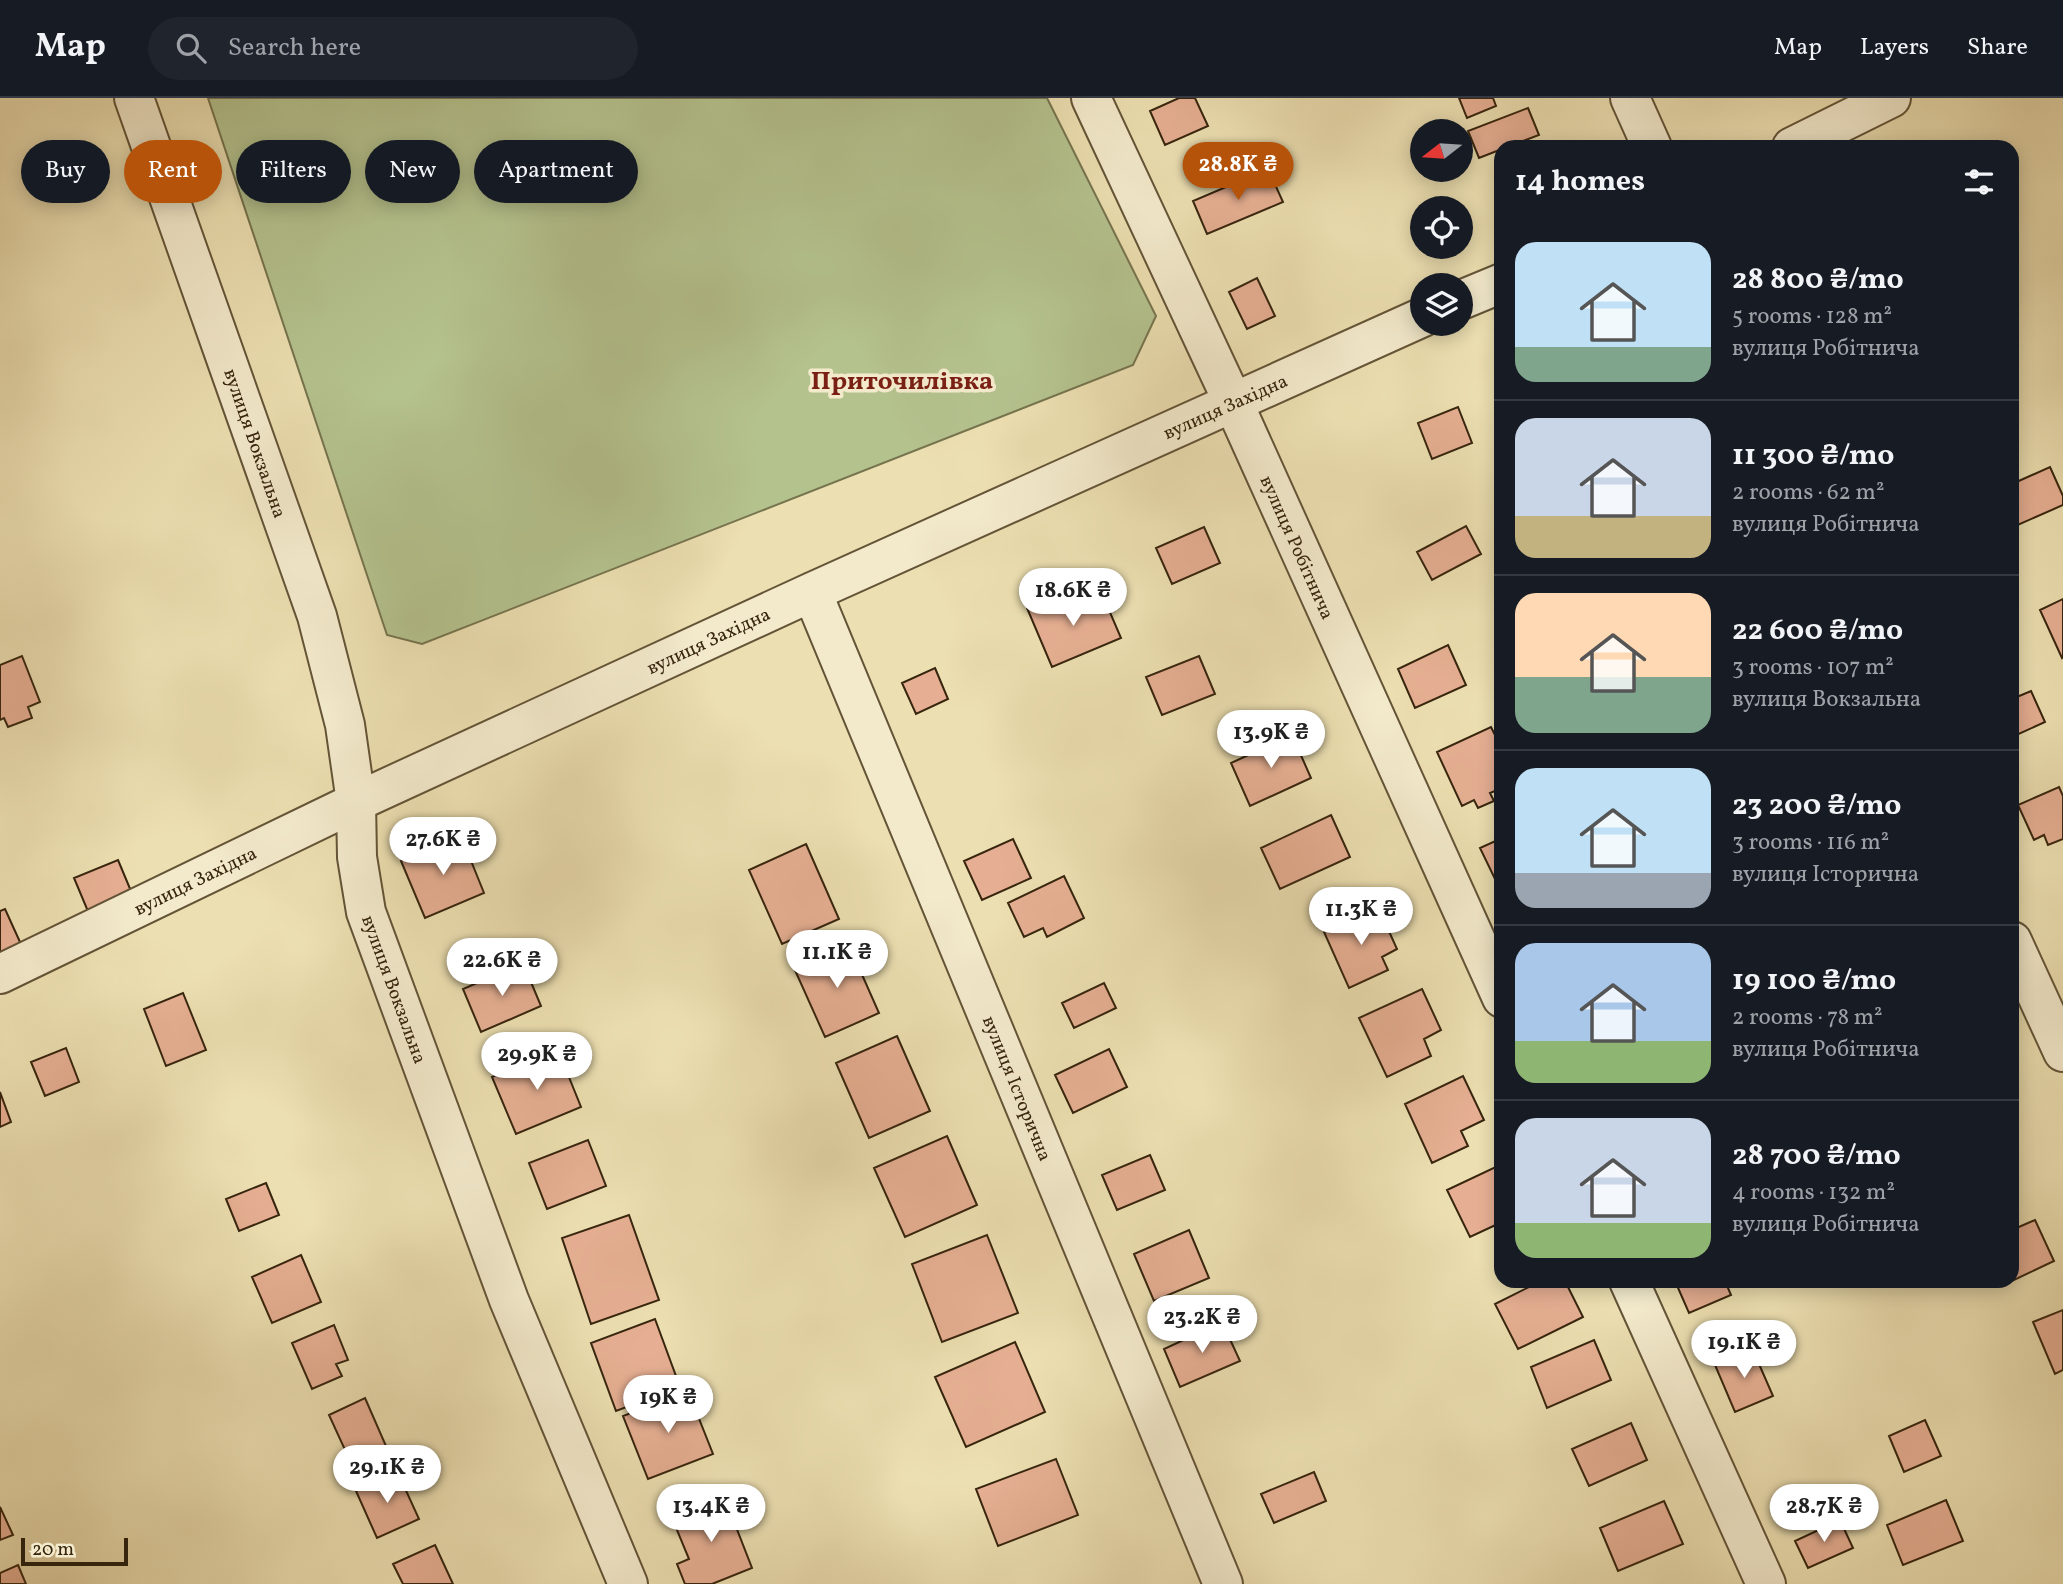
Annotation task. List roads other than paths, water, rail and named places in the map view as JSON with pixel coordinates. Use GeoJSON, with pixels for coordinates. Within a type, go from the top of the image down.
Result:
{"type":"FeatureCollection","features":[{"type":"Feature","properties":{"kind":"street","name":"вулиця Вокзальна"},"geometry":{"type":"LineString","coordinates":[[134,98],[317,616],[345,725],[356,802],[357,857],[366,912],[509,1300],[628,1584]]}},
{"type":"Feature","properties":{"kind":"street","name":"вулиця Робітнича"},"geometry":{"type":"LineString","coordinates":[[1091,98],[1233,402],[1494,980]]}},
{"type":"Feature","properties":{"kind":"street"},"geometry":{"type":"LineString","coordinates":[[1630,98],[1649,140]]}},
{"type":"Feature","properties":{"kind":"street"},"geometry":{"type":"LineString","coordinates":[[1807,140],[1891,98]]}},
{"type":"Feature","properties":{"kind":"street"},"geometry":{"type":"LineString","coordinates":[[1473,295],[1494,286]]}},
{"type":"Feature","properties":{"kind":"street","name":"вулиця Західна"},"geometry":{"type":"LineString","coordinates":[[0,974],[356,802],[812,592],[1410,323]]}},
{"type":"Feature","properties":{"kind":"street","name":"вулиця Історична"},"geometry":{"type":"LineString","coordinates":[[812,592],[1223,1584]]}},
{"type":"Feature","properties":{"kind":"street"},"geometry":{"type":"LineString","coordinates":[[2019,955],[2063,1052]]}},
{"type":"Feature","properties":{"kind":"street"},"geometry":{"type":"LineString","coordinates":[[1632,1288],[1766,1584]]}},
{"type":"Feature","properties":{"kind":"district","name":"Приточилівка"},"geometry":{"type":"Point","coordinates":[902,380]}}]}
